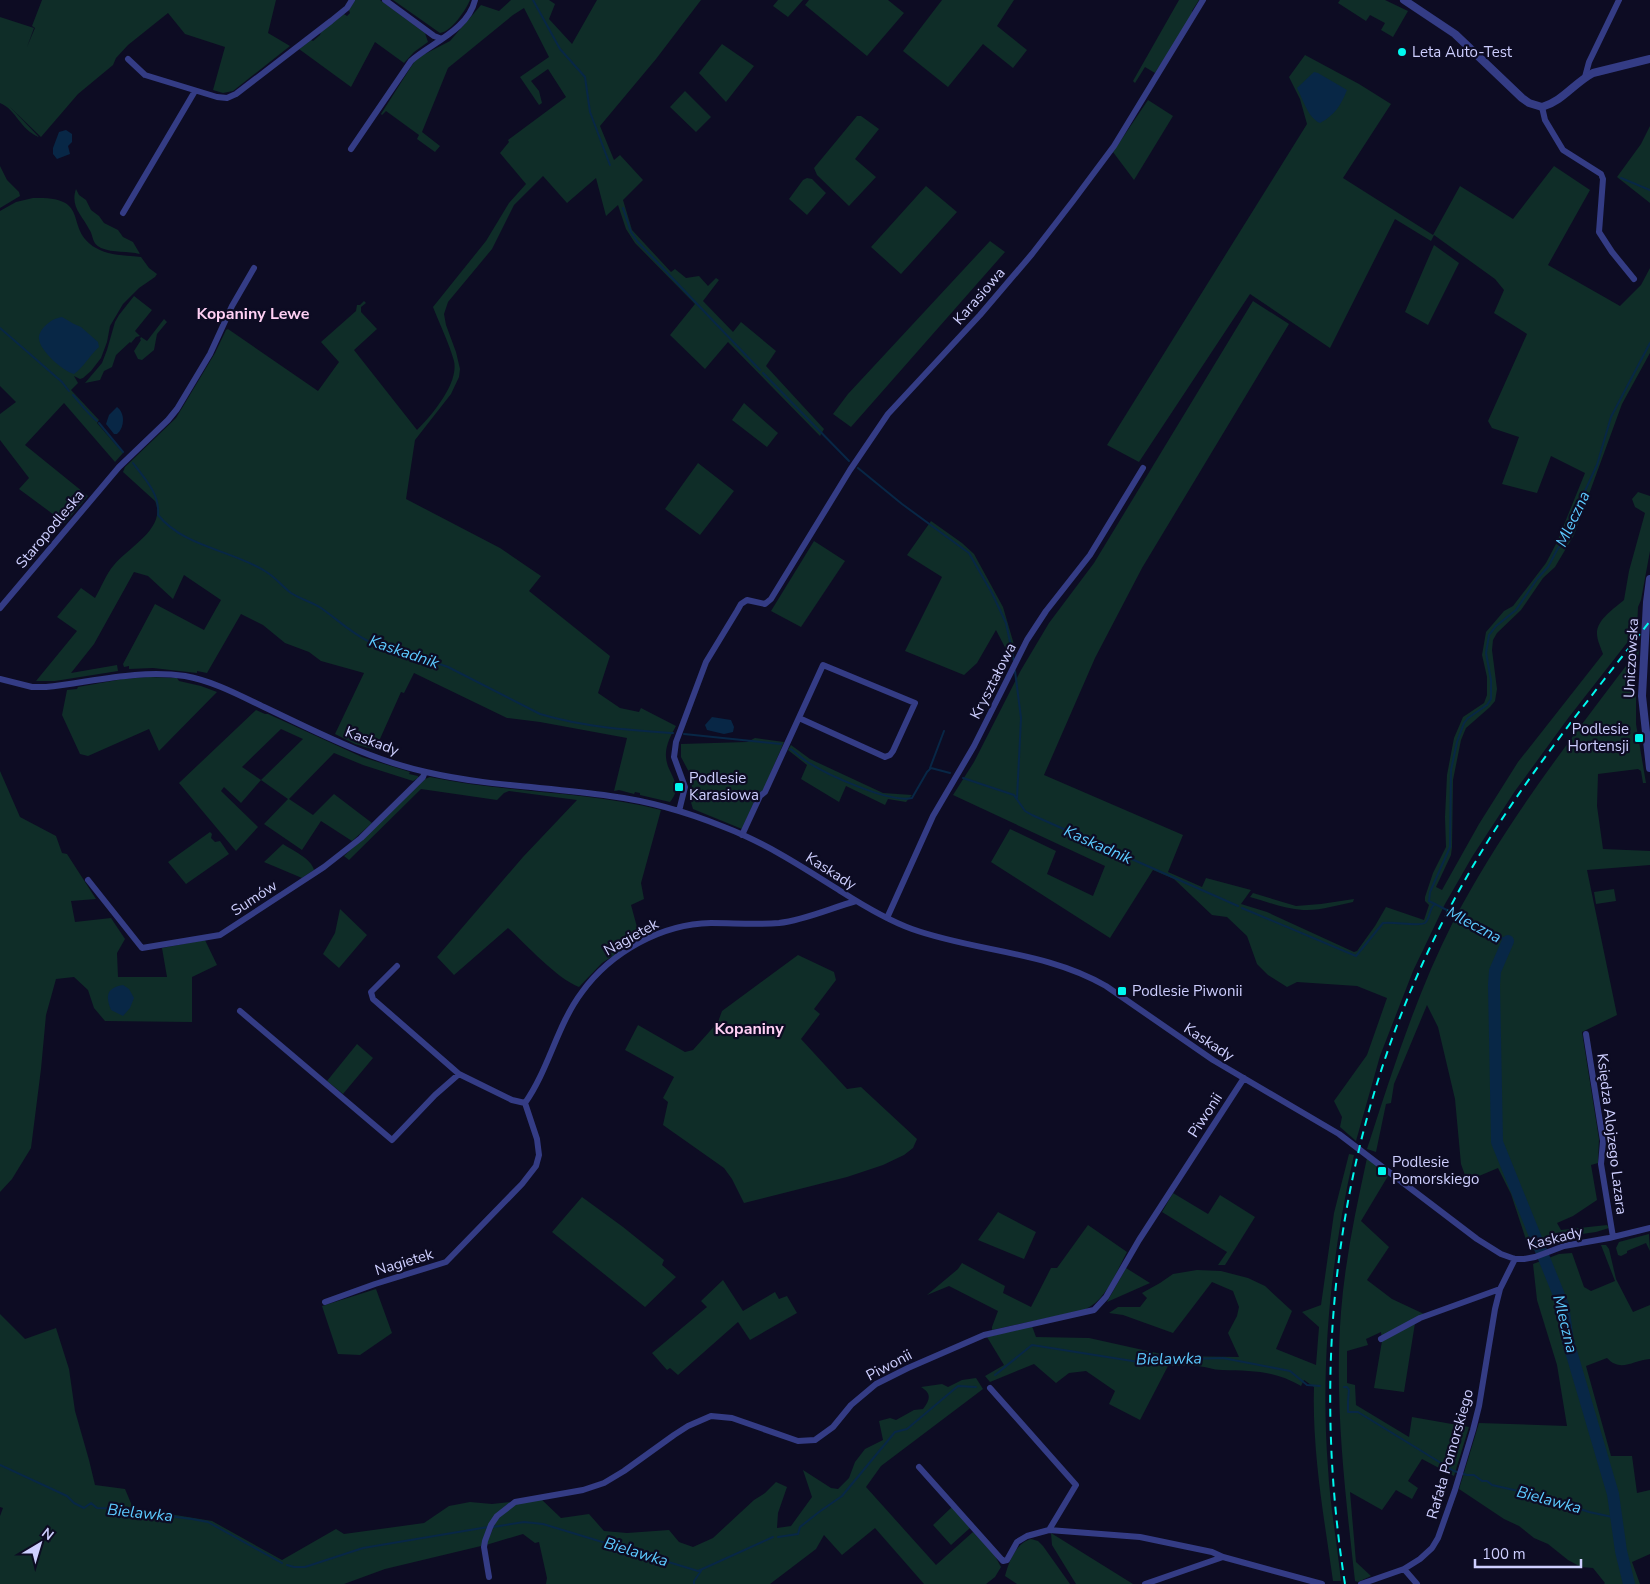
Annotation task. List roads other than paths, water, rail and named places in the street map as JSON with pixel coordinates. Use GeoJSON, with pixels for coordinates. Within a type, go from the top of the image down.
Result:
{"type":"FeatureCollection","features":[{"type":"Feature","properties":{"kind":"street"},"geometry":{"type":"LineString","coordinates":[[128,59],[145,75],[195,91],[227,98],[236,94],[331,21],[347,8],[352,0]]}},
{"type":"Feature","properties":{"kind":"street"},"geometry":{"type":"LineString","coordinates":[[385,0],[442,39]]}},
{"type":"Feature","properties":{"kind":"street"},"geometry":{"type":"LineString","coordinates":[[351,149],[411,61],[456,29],[472,8],[475,0]]}},
{"type":"Feature","properties":{"kind":"street","name":"Karasiowa"},"geometry":{"type":"LineString","coordinates":[[679,811],[685,787],[674,757],[675,747],[706,662],[741,604],[750,600],[762,604],[768,603],[850,470],[888,414],[980,315],[1032,254],[1108,154],[1203,0]]}},
{"type":"Feature","properties":{"kind":"street"},"geometry":{"type":"LineString","coordinates":[[1585,77],[1589,62],[1619,0]]}},
{"type":"Feature","properties":{"kind":"street"},"geometry":{"type":"LineString","coordinates":[[1407,1],[1455,34],[1522,98],[1542,107],[1558,101],[1585,77],[1604,69],[1650,59]]}},
{"type":"Feature","properties":{"kind":"street"},"geometry":{"type":"LineString","coordinates":[[123,213],[195,91]]}},
{"type":"Feature","properties":{"kind":"street"},"geometry":{"type":"LineString","coordinates":[[1542,107],[1545,120],[1563,150],[1601,174],[1603,179],[1599,232],[1612,252],[1634,279]]}},
{"type":"Feature","properties":{"kind":"street","name":"Staropodleska"},"geometry":{"type":"LineString","coordinates":[[0,608],[120,467],[177,409],[210,354],[232,306],[254,268]]}},
{"type":"Feature","properties":{"kind":"street","name":"Kryształowa"},"geometry":{"type":"LineString","coordinates":[[887,918],[933,816],[974,746],[1036,625],[1094,550],[1143,468]]}},
{"type":"Feature","properties":{"kind":"street","name":"Uniczowska"},"geometry":{"type":"LineString","coordinates":[[1650,579],[1643,710],[1650,768]]}},
{"type":"Feature","properties":{"kind":"street"},"geometry":{"type":"LineString","coordinates":[[742,835],[760,796],[765,792],[823,665],[915,704],[893,751],[885,757],[799,718]]}},
{"type":"Feature","properties":{"kind":"street","name":"Kaskady"},"geometry":{"type":"LineString","coordinates":[[0,680],[32,687],[46,687],[141,673],[193,678],[223,688],[358,751],[425,772],[478,782],[611,796],[679,811],[742,835],[788,858],[887,918],[929,935],[1055,963],[1088,976],[1106,986],[1213,1060],[1339,1134],[1490,1248],[1515,1259],[1535,1257],[1553,1249],[1650,1228]]}},
{"type":"Feature","properties":{"kind":"street","name":"Sumów"},"geometry":{"type":"LineString","coordinates":[[88,880],[142,948],[220,935],[324,868],[361,838],[423,777],[425,772]]}},
{"type":"Feature","properties":{"kind":"street","name":"Nagietek"},"geometry":{"type":"LineString","coordinates":[[325,1302],[446,1262],[522,1184],[536,1166],[539,1155],[537,1139],[525,1103],[580,994],[594,976],[610,961],[651,936],[675,928],[711,923],[746,925],[781,922],[822,912],[856,900]]}},
{"type":"Feature","properties":{"kind":"street"},"geometry":{"type":"LineString","coordinates":[[397,966],[371,992],[373,999],[460,1074],[512,1100],[525,1103]]}},
{"type":"Feature","properties":{"kind":"street"},"geometry":{"type":"LineString","coordinates":[[240,1011],[392,1140],[421,1109],[460,1074]]}},
{"type":"Feature","properties":{"kind":"street","name":"Księdza Alojzego Lazara"},"geometry":{"type":"LineString","coordinates":[[1586,1034],[1603,1141],[1601,1164],[1614,1237]]}},
{"type":"Feature","properties":{"kind":"street","name":"Piwonii"},"geometry":{"type":"LineString","coordinates":[[489,1577],[484,1547],[485,1541],[497,1516],[515,1502],[583,1490],[604,1483],[624,1472],[688,1426],[711,1416],[732,1418],[798,1441],[815,1440],[833,1427],[851,1405],[869,1390],[908,1368],[984,1335],[1094,1310],[1106,1297],[1139,1240],[1244,1078]]}},
{"type":"Feature","properties":{"kind":"street","name":"Rafała Pomorskiego"},"geometry":{"type":"LineString","coordinates":[[1361,1584],[1404,1569],[1427,1553],[1438,1538],[1461,1472],[1479,1406],[1495,1308],[1500,1289],[1515,1259]]}},
{"type":"Feature","properties":{"kind":"street"},"geometry":{"type":"LineString","coordinates":[[1380,1339],[1420,1318],[1500,1289]]}},
{"type":"Feature","properties":{"kind":"street"},"geometry":{"type":"LineString","coordinates":[[990,1388],[1076,1485],[1049,1530]]}},
{"type":"Feature","properties":{"kind":"street"},"geometry":{"type":"LineString","coordinates":[[919,1467],[1003,1561],[1007,1560],[1017,1542],[1027,1536],[1049,1530],[1140,1536],[1212,1552],[1322,1584]]}},
{"type":"Feature","properties":{"kind":"street"},"geometry":{"type":"LineString","coordinates":[[1144,1584],[1223,1556]]}},
{"type":"Feature","properties":{"kind":"street"},"geometry":{"type":"LineString","coordinates":[[1404,1569],[1417,1584]]}},
{"type":"Feature","properties":{"kind":"water"},"geometry":{"type":"Polygon","coordinates":[[[1314,72],[1347,90],[1337,109],[1330,117],[1320,123],[1309,113],[1297,88],[1314,72]]]}},
{"type":"Feature","properties":{"kind":"water"},"geometry":{"type":"Polygon","coordinates":[[[66,130],[72,134],[72,142],[68,146],[70,154],[57,159],[53,154],[53,148],[59,132],[66,130]]]}},
{"type":"Feature","properties":{"kind":"water"},"geometry":{"type":"Polygon","coordinates":[[[62,317],[81,327],[98,342],[99,347],[74,374],[53,360],[40,344],[40,334],[45,326],[53,320],[62,317]]]}},
{"type":"Feature","properties":{"kind":"water"},"geometry":{"type":"Polygon","coordinates":[[[117,407],[122,413],[123,424],[120,431],[114,434],[106,424],[109,415],[117,407]]]}},
{"type":"Feature","properties":{"kind":"water"},"geometry":{"type":"Polygon","coordinates":[[[712,717],[731,720],[734,727],[733,732],[724,734],[707,730],[705,725],[712,717]]]}},
{"type":"Feature","properties":{"kind":"water"},"geometry":{"type":"Polygon","coordinates":[[[123,985],[129,989],[134,998],[130,1008],[123,1016],[111,1010],[108,996],[111,990],[123,985]]]}},
{"type":"Feature","properties":{"kind":"waterway"},"geometry":{"type":"LineString","coordinates":[[533,0],[560,49],[585,77],[590,112],[610,165]]}},
{"type":"Feature","properties":{"kind":"waterway"},"geometry":{"type":"LineString","coordinates":[[1621,178],[1650,190]]}},
{"type":"Feature","properties":{"kind":"waterway"},"geometry":{"type":"LineString","coordinates":[[623,208],[631,232],[637,241],[760,370]]}},
{"type":"Feature","properties":{"kind":"waterway","name":"Kaskadnik"},"geometry":{"type":"LineString","coordinates":[[0,328],[62,382],[69,391]]}},
{"type":"Feature","properties":{"kind":"waterway","name":"Mleczna"},"geometry":{"type":"LineString","coordinates":[[1508,941],[1429,901],[1430,892],[1450,847],[1451,770],[1457,742],[1464,723],[1487,705],[1491,699],[1491,680],[1486,653],[1489,635],[1496,626],[1516,610],[1537,579],[1548,567],[1558,548],[1566,541],[1597,465],[1611,417],[1650,343]]}},
{"type":"Feature","properties":{"kind":"waterway"},"geometry":{"type":"LineString","coordinates":[[763,373],[849,461]]}},
{"type":"Feature","properties":{"kind":"waterway","name":"Kaskadnik"},"geometry":{"type":"LineString","coordinates":[[73,395],[97,421]]}},
{"type":"Feature","properties":{"kind":"waterway","name":"Kaskadnik"},"geometry":{"type":"LineString","coordinates":[[99,423],[123,452]]}},
{"type":"Feature","properties":{"kind":"waterway","name":"Kaskadnik"},"geometry":{"type":"LineString","coordinates":[[133,463],[147,481],[157,500],[158,515],[169,526],[194,541],[265,571],[291,593],[321,608],[362,638],[387,649],[448,667],[540,714],[589,725],[673,733]]}},
{"type":"Feature","properties":{"kind":"waterway"},"geometry":{"type":"LineString","coordinates":[[858,468],[902,504],[969,553],[992,593],[1006,623],[1014,661]]}},
{"type":"Feature","properties":{"kind":"waterway"},"geometry":{"type":"LineString","coordinates":[[1015,671],[1021,718],[1017,798]]}},
{"type":"Feature","properties":{"kind":"waterway"},"geometry":{"type":"LineString","coordinates":[[930,768],[944,731]]}},
{"type":"Feature","properties":{"kind":"waterway","name":"Kaskadnik"},"geometry":{"type":"LineString","coordinates":[[684,734],[781,744]]}},
{"type":"Feature","properties":{"kind":"waterway","name":"Kaskadnik"},"geometry":{"type":"LineString","coordinates":[[791,749],[816,767],[858,787],[902,798],[912,798],[931,768],[950,773]]}},
{"type":"Feature","properties":{"kind":"waterway","name":"Kaskadnik"},"geometry":{"type":"LineString","coordinates":[[963,778],[1014,795],[1025,811],[1032,815],[1238,906]]}},
{"type":"Feature","properties":{"kind":"waterway","name":"Kaskadnik"},"geometry":{"type":"LineString","coordinates":[[1242,908],[1356,956],[1383,923],[1425,923],[1434,905]]}},
{"type":"Feature","properties":{"kind":"waterway","name":"Mleczna"},"geometry":{"type":"LineString","coordinates":[[1508,941],[1495,971],[1494,985],[1497,1142],[1563,1305],[1568,1341],[1613,1494],[1621,1551],[1629,1584]]}},
{"type":"Feature","properties":{"kind":"waterway","name":"Bielawka"},"geometry":{"type":"LineString","coordinates":[[995,1375],[1032,1345],[1145,1363],[1152,1357],[1162,1360],[1223,1358],[1290,1371],[1307,1385],[1320,1386]]}},
{"type":"Feature","properties":{"kind":"waterway","name":"Bielawka"},"geometry":{"type":"LineString","coordinates":[[778,1537],[798,1534],[800,1527],[842,1496],[895,1432],[907,1429],[958,1386],[976,1387]]}},
{"type":"Feature","properties":{"kind":"waterway","name":"Bielawka"},"geometry":{"type":"LineString","coordinates":[[1344,1387],[1347,1387],[1349,1390],[1348,1412],[1358,1412],[1454,1471],[1474,1475],[1492,1485],[1544,1497],[1589,1512],[1617,1518]]}},
{"type":"Feature","properties":{"kind":"waterway","name":"Bielawka"},"geometry":{"type":"LineString","coordinates":[[0,1465],[67,1496],[74,1503],[84,1508],[91,1503],[97,1508],[135,1509],[145,1513],[208,1522],[282,1563]]}},
{"type":"Feature","properties":{"kind":"waterway","name":"Bielawka"},"geometry":{"type":"LineString","coordinates":[[493,1527],[524,1522],[543,1524],[698,1571],[773,1537]]}},
{"type":"Feature","properties":{"kind":"waterway","name":"Bielawka"},"geometry":{"type":"LineString","coordinates":[[287,1565],[305,1567],[363,1548],[488,1527]]}},
{"type":"Feature","properties":{"kind":"waterway"},"geometry":{"type":"LineString","coordinates":[[694,1584],[701,1571]]}},
{"type":"Feature","properties":{"kind":"railway"},"geometry":{"type":"LineString","coordinates":[[1345,1584],[1334,1491],[1330,1399],[1334,1308],[1345,1218],[1364,1129],[1391,1042],[1426,956],[1469,873],[1489,840],[1532,775],[1650,621]]}},
{"type":"Feature","properties":{"kind":"place","name":"Leta Auto-Test"},"geometry":{"type":"Point","coordinates":[1402,52]}},
{"type":"Feature","properties":{"kind":"place","name":"Podlesie Hortensji"},"geometry":{"type":"Point","coordinates":[1639,738]}},
{"type":"Feature","properties":{"kind":"place","name":"Podlesie Karasiowa"},"geometry":{"type":"Point","coordinates":[679,787]}},
{"type":"Feature","properties":{"kind":"place","name":"Podlesie Piwonii"},"geometry":{"type":"Point","coordinates":[1122,991]}},
{"type":"Feature","properties":{"kind":"place","name":"Podlesie Pomorskiego"},"geometry":{"type":"Point","coordinates":[1382,1171]}},
{"type":"Feature","properties":{"kind":"district","name":"Kopaniny Lewe"},"geometry":{"type":"Point","coordinates":[253,314]}},
{"type":"Feature","properties":{"kind":"district","name":"Kopaniny"},"geometry":{"type":"Point","coordinates":[749,1029]}}]}
